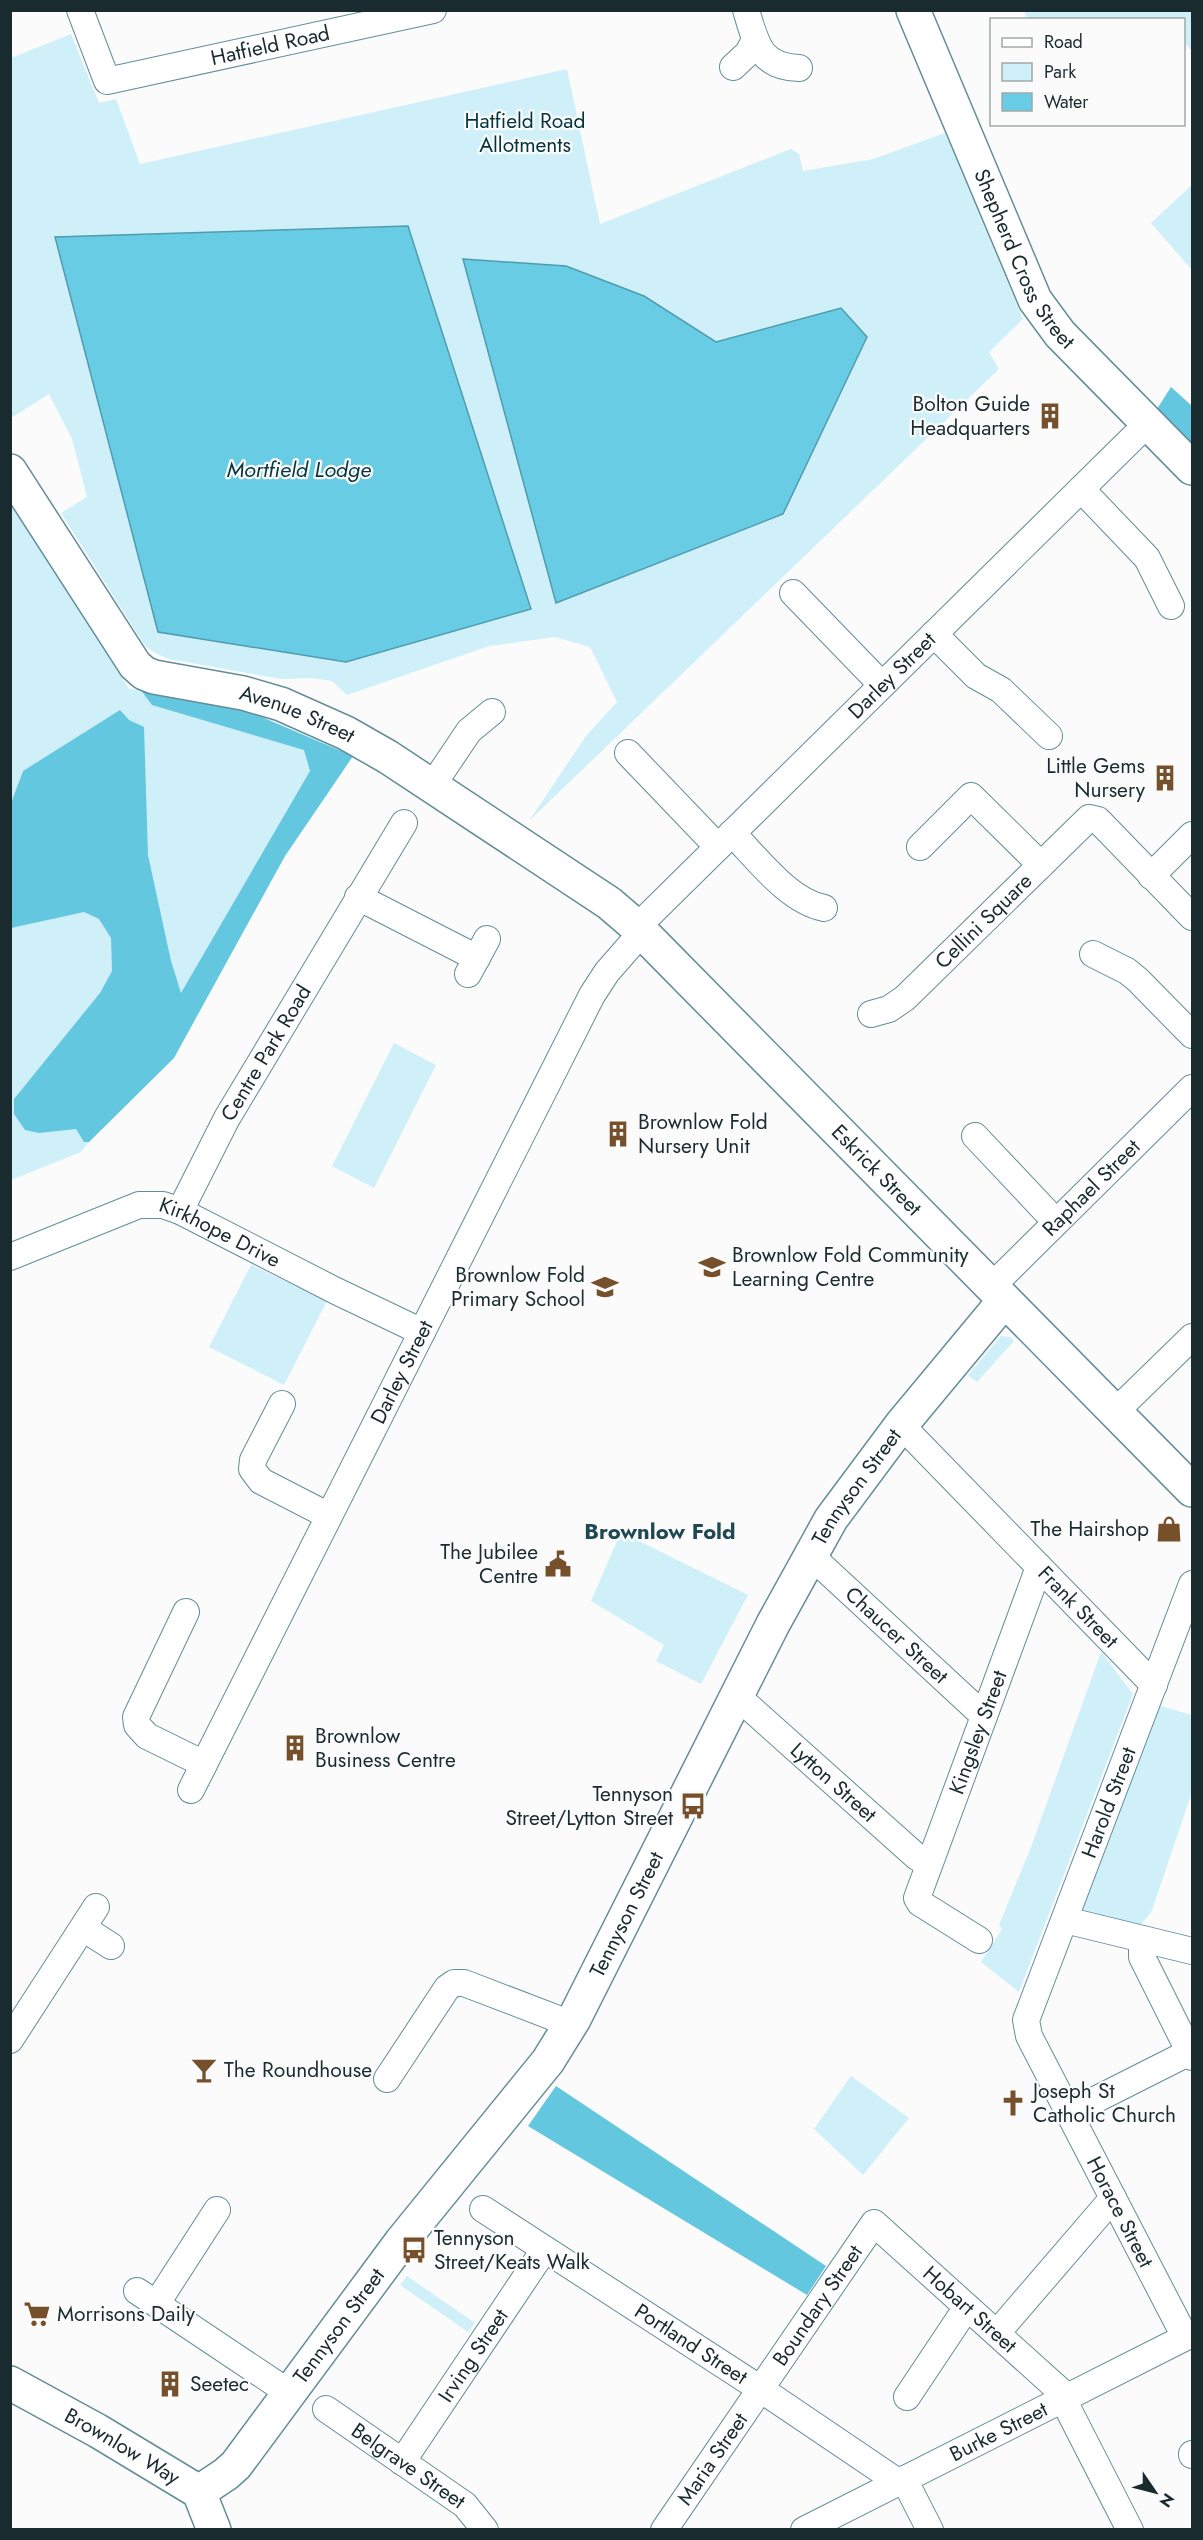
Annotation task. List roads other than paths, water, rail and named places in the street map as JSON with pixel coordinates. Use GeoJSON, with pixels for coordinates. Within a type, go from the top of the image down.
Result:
{"type":"FeatureCollection","features":[{"type":"Feature","properties":{"kind":"street","name":"Hatfield Road"},"geometry":{"type":"LineString","coordinates":[[80,10],[107,81],[418,12]]}},
{"type":"Feature","properties":{"kind":"street","name":"Shepherd Cross Street"},"geometry":{"type":"LineString","coordinates":[[913,10],[1035,300],[1060,334],[1192,468]]}},
{"type":"Feature","properties":{"kind":"street"},"geometry":{"type":"LineString","coordinates":[[746,11],[755,40],[772,62],[783,67],[799,68]]}},
{"type":"Feature","properties":{"kind":"street"},"geometry":{"type":"LineString","coordinates":[[733,67],[748,53],[755,40]]}},
{"type":"Feature","properties":{"kind":"street","name":"Darley Street"},"geometry":{"type":"LineString","coordinates":[[191,1790],[592,995],[607,972],[640,930],[725,840],[1148,423]]}},
{"type":"Feature","properties":{"kind":"street","name":"Avenue Street"},"geometry":{"type":"LineString","coordinates":[[10,471],[127,655],[144,673],[166,680],[243,693],[281,704],[370,745],[609,903],[640,930]]}},
{"type":"Feature","properties":{"kind":"street"},"geometry":{"type":"LineString","coordinates":[[1081,489],[1147,558],[1172,606]]}},
{"type":"Feature","properties":{"kind":"street"},"geometry":{"type":"LineString","coordinates":[[794,592],[882,685]]}},
{"type":"Feature","properties":{"kind":"street"},"geometry":{"type":"LineString","coordinates":[[934,634],[976,676],[1001,690],[1049,736]]}},
{"type":"Feature","properties":{"kind":"street"},"geometry":{"type":"LineString","coordinates":[[432,786],[469,731],[492,712]]}},
{"type":"Feature","properties":{"kind":"street"},"geometry":{"type":"LineString","coordinates":[[629,752],[725,840],[790,891],[813,906],[824,908]]}},
{"type":"Feature","properties":{"kind":"street"},"geometry":{"type":"LineString","coordinates":[[921,847],[971,796],[1041,865]]}},
{"type":"Feature","properties":{"kind":"street","name":"Cellini Square"},"geometry":{"type":"LineString","coordinates":[[871,1014],[889,1009],[905,998],[1089,818],[1098,820],[1151,876]]}},
{"type":"Feature","properties":{"kind":"street","name":"Centre Park Road"},"geometry":{"type":"LineString","coordinates":[[180,1211],[227,1118],[404,824]]}},
{"type":"Feature","properties":{"kind":"street"},"geometry":{"type":"LineString","coordinates":[[1192,835],[1151,876],[1192,917]]}},
{"type":"Feature","properties":{"kind":"street"},"geometry":{"type":"LineString","coordinates":[[358,897],[477,957]]}},
{"type":"Feature","properties":{"kind":"street","name":"Eskrick Street"},"geometry":{"type":"LineString","coordinates":[[640,930],[1192,1490]]}},
{"type":"Feature","properties":{"kind":"street"},"geometry":{"type":"LineString","coordinates":[[1093,954],[1121,968],[1138,980],[1192,1035]]}},
{"type":"Feature","properties":{"kind":"street","name":"Raphael Street"},"geometry":{"type":"LineString","coordinates":[[998,1294],[1056,1222],[1192,1088]]}},
{"type":"Feature","properties":{"kind":"street"},"geometry":{"type":"LineString","coordinates":[[975,1136],[1056,1222]]}},
{"type":"Feature","properties":{"kind":"street","name":"Kirkhope Drive"},"geometry":{"type":"LineString","coordinates":[[10,1257],[139,1204],[163,1205],[180,1211],[422,1332]]}},
{"type":"Feature","properties":{"kind":"street","name":"Tennyson Street"},"geometry":{"type":"LineString","coordinates":[[198,2492],[236,2465],[291,2394],[347,2313],[401,2242],[548,2061],[571,2024],[810,1555],[850,1491],[998,1294]]}},
{"type":"Feature","properties":{"kind":"street"},"geometry":{"type":"LineString","coordinates":[[1116,1411],[1192,1337]]}},
{"type":"Feature","properties":{"kind":"street"},"geometry":{"type":"LineString","coordinates":[[282,1404],[252,1468],[261,1481],[329,1516]]}},
{"type":"Feature","properties":{"kind":"street","name":"Frank Street"},"geometry":{"type":"LineString","coordinates":[[901,1425],[1154,1685]]}},
{"type":"Feature","properties":{"kind":"street","name":"Chaucer Street"},"geometry":{"type":"LineString","coordinates":[[810,1555],[984,1716]]}},
{"type":"Feature","properties":{"kind":"street","name":"Kingsley Street"},"geometry":{"type":"LineString","coordinates":[[979,1940],[920,1903],[917,1898],[1039,1567]]}},
{"type":"Feature","properties":{"kind":"street","name":"Harold Street"},"geometry":{"type":"LineString","coordinates":[[1026,2020],[1192,1584]]}},
{"type":"Feature","properties":{"kind":"street"},"geometry":{"type":"LineString","coordinates":[[186,1612],[136,1717],[137,1725],[147,1736],[204,1764]]}},
{"type":"Feature","properties":{"kind":"street","name":"Lytton Street"},"geometry":{"type":"LineString","coordinates":[[738,1698],[917,1857],[929,1864]]}},
{"type":"Feature","properties":{"kind":"street"},"geometry":{"type":"LineString","coordinates":[[10,2040],[90,1918],[111,1946]]}},
{"type":"Feature","properties":{"kind":"street"},"geometry":{"type":"LineString","coordinates":[[1065,1920],[1192,1951]]}},
{"type":"Feature","properties":{"kind":"street"},"geometry":{"type":"LineString","coordinates":[[1069,2114],[1191,2055],[1142,1957],[1142,1939]]}},
{"type":"Feature","properties":{"kind":"street"},"geometry":{"type":"LineString","coordinates":[[387,2079],[447,1988],[454,1983],[464,1983],[571,2024]]}},
{"type":"Feature","properties":{"kind":"street","name":"Horace Street"},"geometry":{"type":"LineString","coordinates":[[1026,2020],[1029,2036],[1069,2114],[1189,2335]]}},
{"type":"Feature","properties":{"kind":"street"},"geometry":{"type":"LineString","coordinates":[[996,2333],[1113,2198]]}},
{"type":"Feature","properties":{"kind":"street"},"geometry":{"type":"LineString","coordinates":[[217,2210],[147,2297],[291,2394]]}},
{"type":"Feature","properties":{"kind":"street","name":"Portland Street"},"geometry":{"type":"LineString","coordinates":[[483,2210],[901,2481]]}},
{"type":"Feature","properties":{"kind":"street","name":"Hobart Street"},"geometry":{"type":"LineString","coordinates":[[874,2223],[1065,2398],[1130,2529]]}},
{"type":"Feature","properties":{"kind":"street","name":"Boundary Street"},"geometry":{"type":"LineString","coordinates":[[759,2388],[874,2223]]}},
{"type":"Feature","properties":{"kind":"street","name":"Irving Street"},"geometry":{"type":"LineString","coordinates":[[402,2462],[544,2250]]}},
{"type":"Feature","properties":{"kind":"street"},"geometry":{"type":"LineString","coordinates":[[907,2397],[923,2361],[967,2307]]}},
{"type":"Feature","properties":{"kind":"street","name":"Burke Street"},"geometry":{"type":"LineString","coordinates":[[804,2529],[1189,2335]]}},
{"type":"Feature","properties":{"kind":"street","name":"Brownlow Way"},"geometry":{"type":"LineString","coordinates":[[12,2386],[98,2431],[198,2492],[214,2529]]}},
{"type":"Feature","properties":{"kind":"street","name":"Maria Street"},"geometry":{"type":"LineString","coordinates":[[663,2529],[759,2388]]}},
{"type":"Feature","properties":{"kind":"street","name":"Belgrave Street"},"geometry":{"type":"LineString","coordinates":[[326,2409],[465,2505],[485,2529]]}},
{"type":"Feature","properties":{"kind":"street"},"geometry":{"type":"LineString","coordinates":[[901,2481],[930,2529]]}},
{"type":"Feature","properties":{"kind":"water","name":"Mortfield Lodge"},"geometry":{"type":"Polygon","coordinates":[[[408,226],[531,609],[346,662],[158,632],[55,237],[408,226]]]}},
{"type":"Feature","properties":{"kind":"water"},"geometry":{"type":"Polygon","coordinates":[[[463,259],[566,266],[644,296],[716,342],[841,308],[867,337],[783,514],[556,603],[463,259]]]}},
{"type":"Feature","properties":{"kind":"place","name":"Bolton Guide Headquarters"},"geometry":{"type":"Point","coordinates":[1050,416]}},
{"type":"Feature","properties":{"kind":"place","name":"Little Gems Nursery"},"geometry":{"type":"Point","coordinates":[1165,778]}},
{"type":"Feature","properties":{"kind":"place","name":"Brownlow Fold Nursery Unit"},"geometry":{"type":"Point","coordinates":[618,1134]}},
{"type":"Feature","properties":{"kind":"place","name":"Brownlow Fold Community Learning Centre"},"geometry":{"type":"Point","coordinates":[712,1267]}},
{"type":"Feature","properties":{"kind":"place","name":"Brownlow Fold Primary School"},"geometry":{"type":"Point","coordinates":[605,1287]}},
{"type":"Feature","properties":{"kind":"place","name":"The Hairshop"},"geometry":{"type":"Point","coordinates":[1169,1529]}},
{"type":"Feature","properties":{"kind":"place","name":"The Jubilee Centre"},"geometry":{"type":"Point","coordinates":[558,1564]}},
{"type":"Feature","properties":{"kind":"place","name":"Brownlow Business Centre"},"geometry":{"type":"Point","coordinates":[295,1748]}},
{"type":"Feature","properties":{"kind":"place","name":"Tennyson Street/Lytton Street"},"geometry":{"type":"Point","coordinates":[693,1806]}},
{"type":"Feature","properties":{"kind":"place","name":"The Roundhouse"},"geometry":{"type":"Point","coordinates":[204,2070]}},
{"type":"Feature","properties":{"kind":"place","name":"Joseph St Catholic Church"},"geometry":{"type":"Point","coordinates":[1013,2103]}},
{"type":"Feature","properties":{"kind":"place","name":"Tennyson Street/Keats Walk"},"geometry":{"type":"Point","coordinates":[414,2250]}},
{"type":"Feature","properties":{"kind":"place","name":"Morrisons Daily"},"geometry":{"type":"Point","coordinates":[37,2314]}},
{"type":"Feature","properties":{"kind":"place","name":"Seetec"},"geometry":{"type":"Point","coordinates":[170,2384]}},
{"type":"Feature","properties":{"kind":"district","name":"Brownlow Fold"},"geometry":{"type":"Point","coordinates":[660,1531]}},
{"type":"Feature","properties":{"kind":"park label","name":"Hatfield Road Allotments"},"geometry":{"type":"Point","coordinates":[525,133]}}]}
